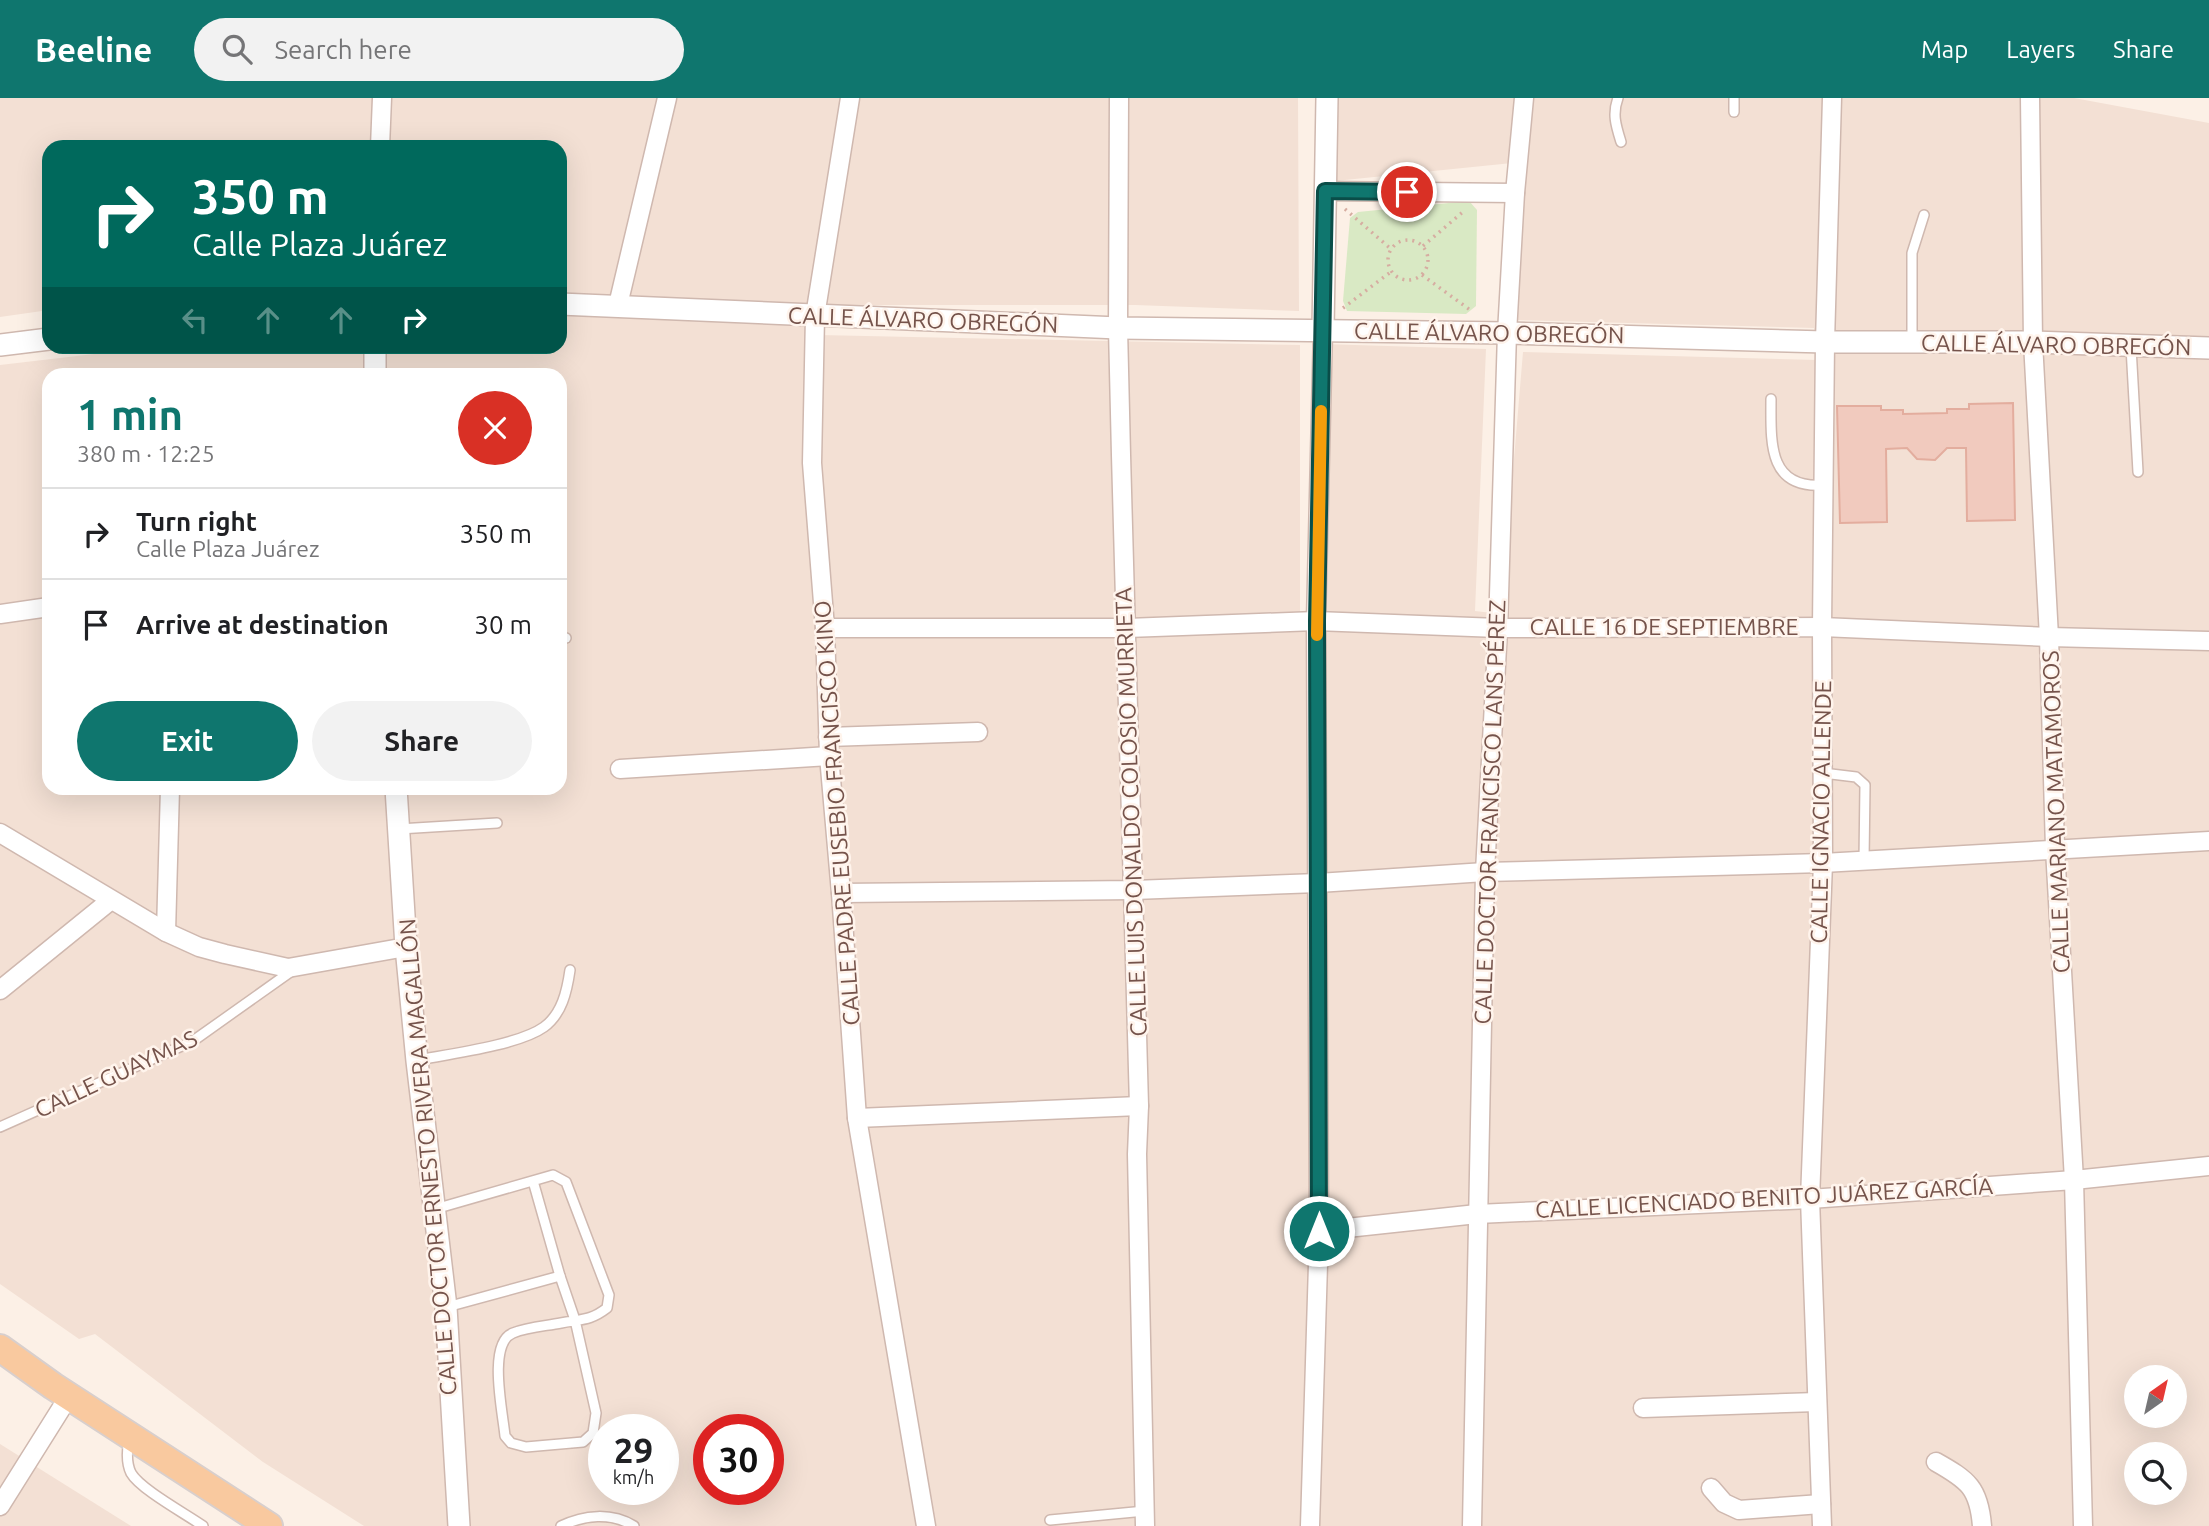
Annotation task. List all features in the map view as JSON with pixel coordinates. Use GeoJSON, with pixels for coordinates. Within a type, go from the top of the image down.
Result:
{"type":"FeatureCollection","features":[{"type":"Feature","properties":{"kind":"main road"},"geometry":{"type":"LineString","coordinates":[[4,1356],[269,1526]]}},
{"type":"Feature","properties":{"kind":"street"},"geometry":{"type":"LineString","coordinates":[[380,140],[382,98]]}},
{"type":"Feature","properties":{"kind":"street"},"geometry":{"type":"LineString","coordinates":[[618,305],[667,98]]}},
{"type":"Feature","properties":{"kind":"street","name":"CALLE PADRE EUSEBIO FRANCISCO KINO"},"geometry":{"type":"LineString","coordinates":[[850,98],[815,316],[811,463],[825,628],[829,756],[857,1118],[926,1526]]}},
{"type":"Feature","properties":{"kind":"street","name":"CALLE LUIS DONALDO COLOSIO MURRIETA"},"geometry":{"type":"LineString","coordinates":[[1119,98],[1118,328],[1139,1106],[1137,1154],[1145,1519]]}},
{"type":"Feature","properties":{"kind":"street"},"geometry":{"type":"LineString","coordinates":[[1310,1526],[1319,1231],[1317,621],[1327,98]]}},
{"type":"Feature","properties":{"kind":"street","name":"CALLE DOCTOR FRANCISCO LANS PÉREZ"},"geometry":{"type":"LineString","coordinates":[[1472,1526],[1485,872],[1498,628],[1507,333],[1515,193],[1524,98]]}},
{"type":"Feature","properties":{"kind":"street","name":"CALLE IGNACIO ALLENDE"},"geometry":{"type":"LineString","coordinates":[[1822,1526],[1810,1199],[1823,863],[1823,485],[1832,98]]}},
{"type":"Feature","properties":{"kind":"street","name":"CALLE MARIANO MATAMOROS"},"geometry":{"type":"LineString","coordinates":[[2030,98],[2033,342],[2074,1180],[2083,1526]]}},
{"type":"Feature","properties":{"kind":"street"},"geometry":{"type":"LineString","coordinates":[[1325,191],[1515,193]]}},
{"type":"Feature","properties":{"kind":"street","name":"CALLE ÁLVARO OBREGÓN"},"geometry":{"type":"LineString","coordinates":[[567,304],[1118,328],[1507,333],[1825,342],[2033,342],[2209,348]]}},
{"type":"Feature","properties":{"kind":"street"},"geometry":{"type":"LineString","coordinates":[[0,345],[42,340]]}},
{"type":"Feature","properties":{"kind":"street"},"geometry":{"type":"LineString","coordinates":[[0,614],[42,608]]}},
{"type":"Feature","properties":{"kind":"street","name":"CALLE 16 DE SEPTIEMBRE"},"geometry":{"type":"LineString","coordinates":[[825,628],[1127,628],[1317,621],[1498,628],[1822,627],[2049,638],[2209,641]]}},
{"type":"Feature","properties":{"kind":"street"},"geometry":{"type":"LineString","coordinates":[[828,737],[978,732]]}},
{"type":"Feature","properties":{"kind":"street"},"geometry":{"type":"LineString","coordinates":[[620,769],[829,756]]}},
{"type":"Feature","properties":{"kind":"street"},"geometry":{"type":"LineString","coordinates":[[166,932],[170,795]]}},
{"type":"Feature","properties":{"kind":"street","name":"CALLE DOCTOR ERNESTO RIVERA MAGALLÓN"},"geometry":{"type":"LineString","coordinates":[[397,795],[406,947],[417,1061],[446,1307],[459,1526]]}},
{"type":"Feature","properties":{"kind":"street"},"geometry":{"type":"LineString","coordinates":[[0,833],[166,932],[199,947],[288,968],[406,947]]}},
{"type":"Feature","properties":{"kind":"street"},"geometry":{"type":"LineString","coordinates":[[841,893],[1134,890],[1318,883],[1485,872],[1823,863],[2209,841]]}},
{"type":"Feature","properties":{"kind":"street"},"geometry":{"type":"LineString","coordinates":[[0,990],[111,900]]}},
{"type":"Feature","properties":{"kind":"street"},"geometry":{"type":"LineString","coordinates":[[857,1118],[1139,1106]]}},
{"type":"Feature","properties":{"kind":"street","name":"CALLE LICENCIADO BENITO JUÁREZ GARCÍA"},"geometry":{"type":"LineString","coordinates":[[1319,1231],[1477,1214],[1810,1199],[2074,1180],[2209,1166]]}},
{"type":"Feature","properties":{"kind":"street"},"geometry":{"type":"LineString","coordinates":[[0,1506],[69,1396]]}},
{"type":"Feature","properties":{"kind":"street"},"geometry":{"type":"LineString","coordinates":[[1643,1408],[1816,1402]]}},
{"type":"Feature","properties":{"kind":"street"},"geometry":{"type":"LineString","coordinates":[[1936,1462],[1959,1474],[1971,1487],[1980,1502],[1982,1526]]}},
{"type":"Feature","properties":{"kind":"street"},"geometry":{"type":"LineString","coordinates":[[1711,1488],[1724,1503],[1739,1510],[1821,1504]]}},
{"type":"Feature","properties":{"kind":"lane"},"geometry":{"type":"LineString","coordinates":[[1618,98],[1614,121],[1621,142]]}},
{"type":"Feature","properties":{"kind":"lane"},"geometry":{"type":"LineString","coordinates":[[1734,98],[1734,112]]}},
{"type":"Feature","properties":{"kind":"lane"},"geometry":{"type":"LineString","coordinates":[[1912,342],[1912,253],[1924,215]]}},
{"type":"Feature","properties":{"kind":"lane"},"geometry":{"type":"LineString","coordinates":[[2131,345],[2138,472]]}},
{"type":"Feature","properties":{"kind":"lane"},"geometry":{"type":"LineString","coordinates":[[1771,399],[1771,439],[1781,471],[1794,481],[1809,486],[1823,485]]}},
{"type":"Feature","properties":{"kind":"lane"},"geometry":{"type":"LineString","coordinates":[[1823,773],[1856,777],[1865,785],[1864,860]]}},
{"type":"Feature","properties":{"kind":"lane"},"geometry":{"type":"LineString","coordinates":[[399,829],[497,823]]}},
{"type":"Feature","properties":{"kind":"lane","name":"CALLE GUAYMAS"},"geometry":{"type":"LineString","coordinates":[[0,1127],[193,1041],[298,967]]}},
{"type":"Feature","properties":{"kind":"lane"},"geometry":{"type":"LineString","coordinates":[[417,1061],[528,1035],[546,1026],[566,997],[570,970]]}},
{"type":"Feature","properties":{"kind":"lane"},"geometry":{"type":"LineString","coordinates":[[435,1209],[553,1175],[566,1182],[609,1295],[607,1308],[594,1318],[575,1320],[511,1333],[502,1340],[497,1359],[505,1436],[511,1443],[526,1447],[583,1442],[593,1433],[596,1413],[575,1320],[533,1181]]}},
{"type":"Feature","properties":{"kind":"lane"},"geometry":{"type":"LineString","coordinates":[[446,1307],[560,1276]]}},
{"type":"Feature","properties":{"kind":"lane"},"geometry":{"type":"LineString","coordinates":[[130,1435],[127,1449],[131,1474],[144,1486],[203,1526]]}},
{"type":"Feature","properties":{"kind":"lane"},"geometry":{"type":"LineString","coordinates":[[561,1526],[593,1516],[613,1517],[634,1526]]}},
{"type":"Feature","properties":{"kind":"lane"},"geometry":{"type":"LineString","coordinates":[[1050,1520],[1145,1519]]}},
{"type":"Feature","properties":{"kind":"path"},"geometry":{"type":"LineString","coordinates":[[1325,191],[1391,249]]}},
{"type":"Feature","properties":{"kind":"path"},"geometry":{"type":"LineString","coordinates":[[1423,246],[1472,205]]}},
{"type":"Feature","properties":{"kind":"path"},"geometry":{"type":"LineString","coordinates":[[1403,240],[1412,240],[1423,246],[1428,262],[1422,275],[1407,280],[1392,271],[1388,262],[1391,249],[1403,240]]}},
{"type":"Feature","properties":{"kind":"path"},"geometry":{"type":"LineString","coordinates":[[1323,330],[1345,306],[1392,271]]}},
{"type":"Feature","properties":{"kind":"path"},"geometry":{"type":"LineString","coordinates":[[1422,275],[1471,311],[1507,333]]}},
{"type":"Feature","properties":{"kind":"shaded area"},"geometry":{"type":"Polygon","coordinates":[[[0,98],[1298,98],[1299,311],[1135,305],[823,305],[819,335],[1300,345],[1300,615],[1323,613],[1322,344],[1486,349],[1475,611],[1501,614],[1523,352],[1818,360],[1814,328],[1514,320],[1522,162],[1335,181],[1335,98],[2074,98],[2209,123],[2209,1526],[364,1526],[263,1462],[95,1334],[79,1339],[0,1284],[0,365],[94,354],[567,354],[567,140],[42,140],[42,311],[0,317],[0,98]]]}},
{"type":"Feature","properties":{"kind":"shaded area"},"geometry":{"type":"Polygon","coordinates":[[[0,1444],[131,1526],[0,1526],[0,1444]]]}},
{"type":"Feature","properties":{"kind":"green space"},"geometry":{"type":"Polygon","coordinates":[[[1469,201],[1477,210],[1476,306],[1466,314],[1347,311],[1343,301],[1350,218],[1358,212],[1469,201]]]}},
{"type":"Feature","properties":{"kind":"building"},"geometry":{"type":"Polygon","coordinates":[[[2013,403],[2015,520],[1967,521],[1966,448],[1947,448],[1935,460],[1917,459],[1907,448],[1886,449],[1887,522],[1840,523],[1837,406],[1881,406],[1881,410],[1903,410],[1903,414],[1947,413],[1947,409],[1969,409],[1969,404],[2013,403]]]}},
{"type":"Feature","properties":{"kind":"slow traffic"},"geometry":{"type":"LineString","coordinates":[[1317,635],[1321,411]]}},
{"type":"Feature","properties":{"kind":"route"},"geometry":{"type":"LineString","coordinates":[[1319,1231],[1317,621],[1325,191],[1407,192]]}}]}
